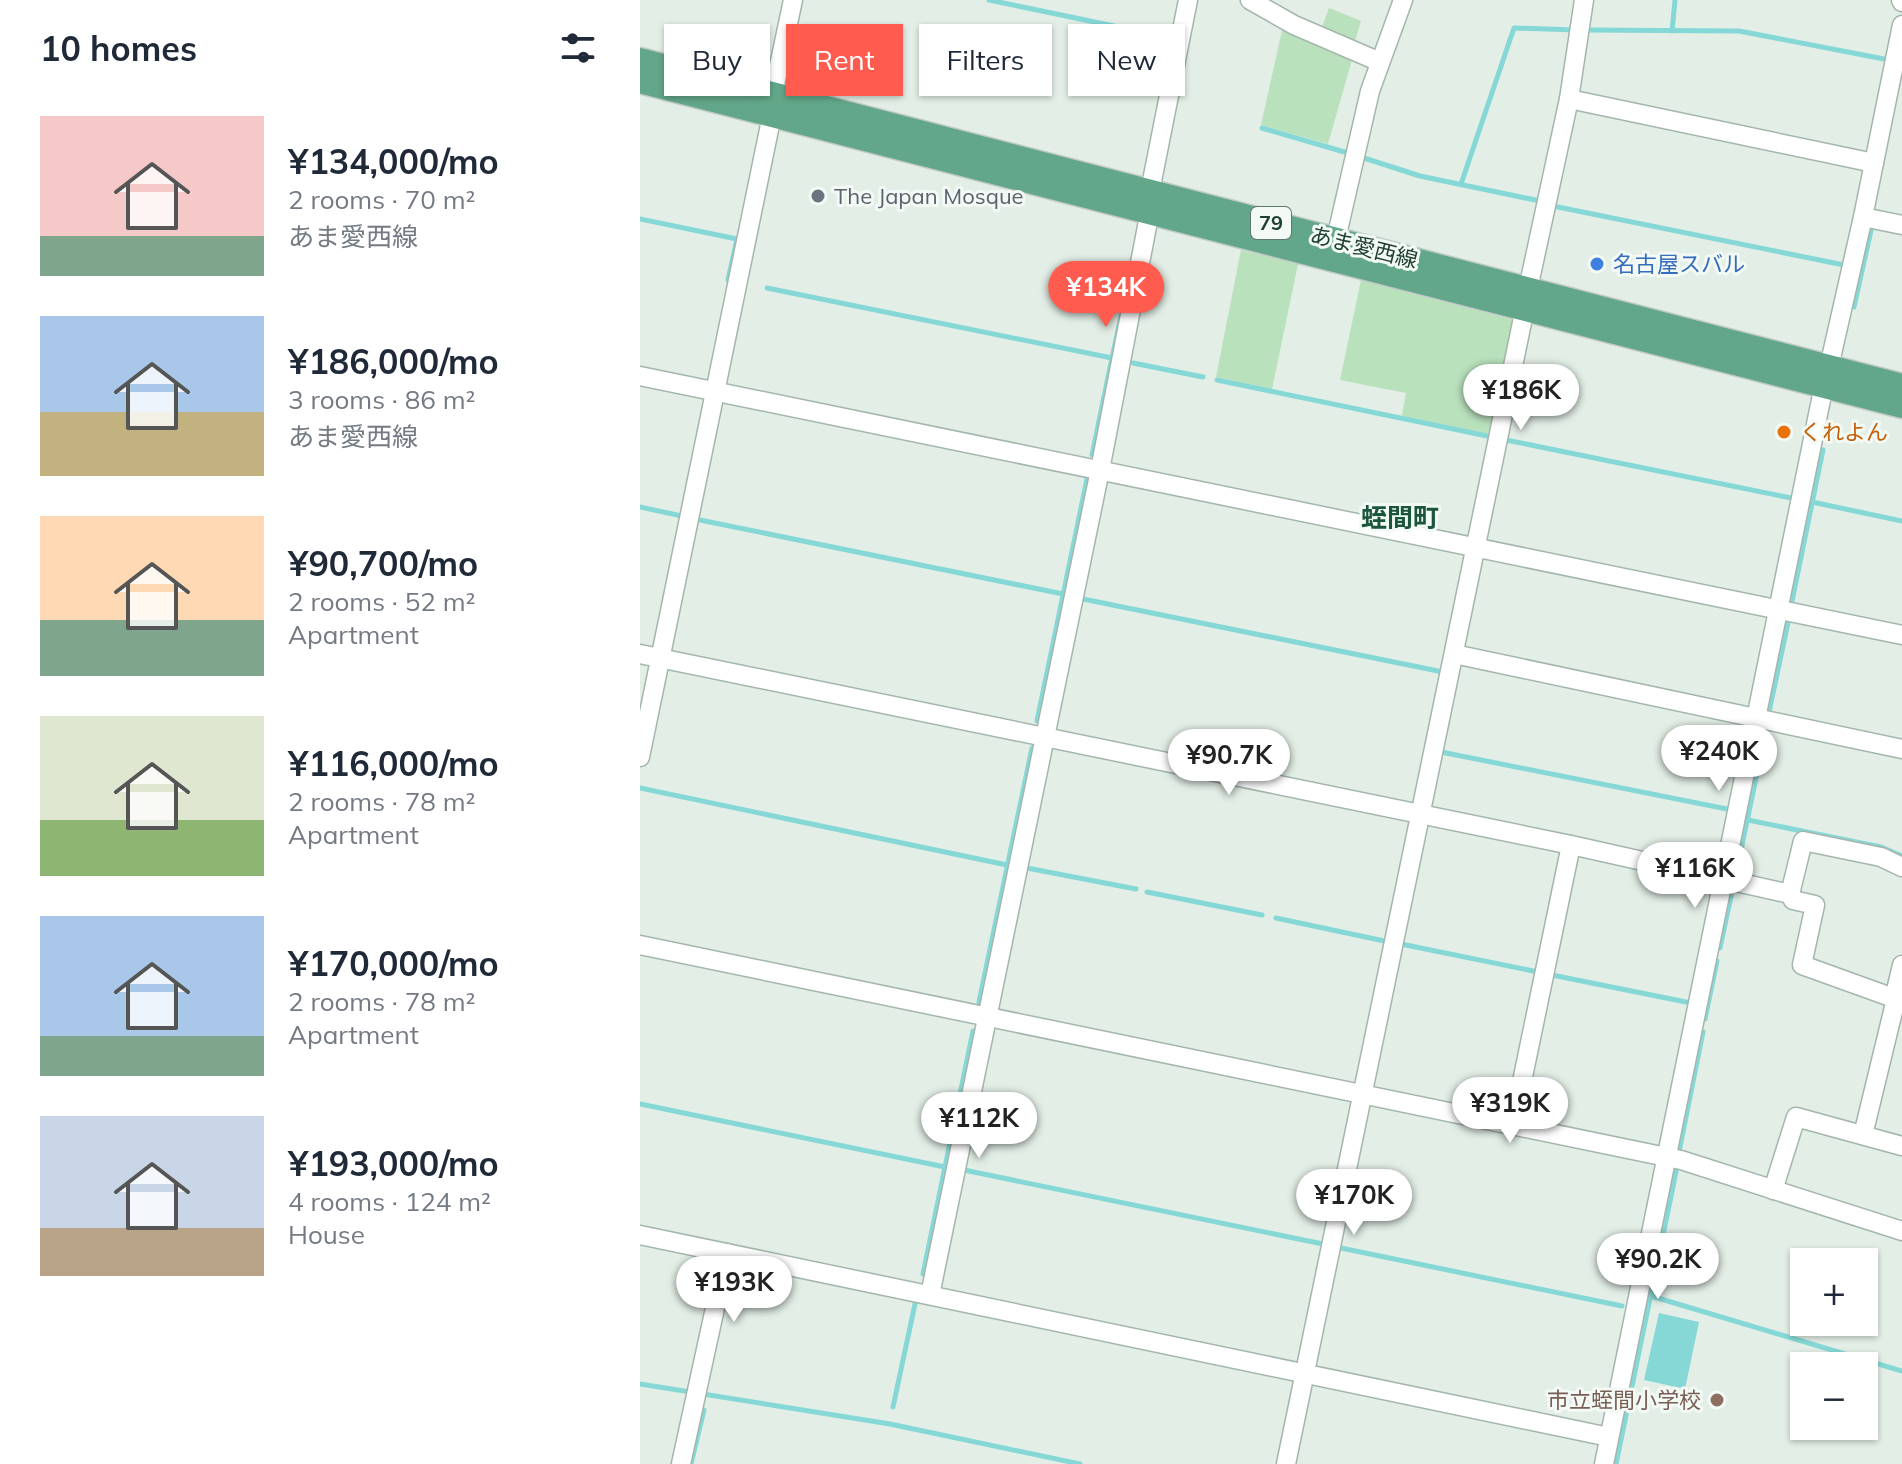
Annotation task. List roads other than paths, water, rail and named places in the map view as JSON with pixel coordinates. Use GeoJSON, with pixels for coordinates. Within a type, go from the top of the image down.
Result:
{"type":"FeatureCollection","features":[{"type":"Feature","properties":{"kind":"main road","name":"あま愛西線"},"geometry":{"type":"LineString","coordinates":[[640,60],[772,104],[1826,376],[1902,406]]}},
{"type":"Feature","properties":{"kind":"main road","name":"あま愛西線"},"geometry":{"type":"LineString","coordinates":[[640,81],[772,104]]}},
{"type":"Feature","properties":{"kind":"main road","name":"あま愛西線"},"geometry":{"type":"LineString","coordinates":[[1150,201],[1336,239],[1527,298]]}},
{"type":"Feature","properties":{"kind":"main road","name":"あま愛西線"},"geometry":{"type":"LineString","coordinates":[[1826,376],[1902,386]]}},
{"type":"Feature","properties":{"kind":"street"},"geometry":{"type":"LineString","coordinates":[[640,757],[793,0]]}},
{"type":"Feature","properties":{"kind":"street"},"geometry":{"type":"LineString","coordinates":[[930,1295],[1100,470],[1188,0]]}},
{"type":"Feature","properties":{"kind":"street"},"geometry":{"type":"LineString","coordinates":[[1250,0],[1294,25],[1380,62]]}},
{"type":"Feature","properties":{"kind":"street"},"geometry":{"type":"LineString","coordinates":[[1336,239],[1370,91],[1403,0]]}},
{"type":"Feature","properties":{"kind":"street"},"geometry":{"type":"LineString","coordinates":[[1286,1464],[1569,99],[1584,0]]}},
{"type":"Feature","properties":{"kind":"street"},"geometry":{"type":"LineString","coordinates":[[1604,1464],[1826,376],[1863,217],[1902,25]]}},
{"type":"Feature","properties":{"kind":"street"},"geometry":{"type":"LineString","coordinates":[[1569,99],[1874,163]]}},
{"type":"Feature","properties":{"kind":"street"},"geometry":{"type":"LineString","coordinates":[[1863,217],[1902,225]]}},
{"type":"Feature","properties":{"kind":"street"},"geometry":{"type":"LineString","coordinates":[[640,376],[1902,635]]}},
{"type":"Feature","properties":{"kind":"street"},"geometry":{"type":"LineString","coordinates":[[640,654],[1571,845],[1790,894]]}},
{"type":"Feature","properties":{"kind":"street"},"geometry":{"type":"LineString","coordinates":[[1454,654],[1902,749]]}},
{"type":"Feature","properties":{"kind":"street"},"geometry":{"type":"LineString","coordinates":[[1897,1000],[1802,965],[1815,905],[1793,900],[1790,894],[1803,841],[1881,857],[1902,867]]}},
{"type":"Feature","properties":{"kind":"street"},"geometry":{"type":"LineString","coordinates":[[1513,1125],[1571,845]]}},
{"type":"Feature","properties":{"kind":"street"},"geometry":{"type":"LineString","coordinates":[[640,945],[1666,1157],[1902,1231]]}},
{"type":"Feature","properties":{"kind":"street"},"geometry":{"type":"LineString","coordinates":[[1863,1135],[1897,1000],[1902,965]]}},
{"type":"Feature","properties":{"kind":"street"},"geometry":{"type":"LineString","coordinates":[[1773,1190],[1796,1117],[1902,1146]]}},
{"type":"Feature","properties":{"kind":"street"},"geometry":{"type":"LineString","coordinates":[[640,1235],[1609,1437]]}},
{"type":"Feature","properties":{"kind":"street"},"geometry":{"type":"LineString","coordinates":[[681,1464],[727,1253]]}},
{"type":"Feature","properties":{"kind":"water"},"geometry":{"type":"Polygon","coordinates":[[[1659,1313],[1699,1322],[1685,1389],[1644,1380],[1659,1313]]]}},
{"type":"Feature","properties":{"kind":"waterway"},"geometry":{"type":"LineString","coordinates":[[989,0],[1104,24]]}},
{"type":"Feature","properties":{"kind":"waterway"},"geometry":{"type":"LineString","coordinates":[[1672,31],[1675,0]]}},
{"type":"Feature","properties":{"kind":"waterway"},"geometry":{"type":"LineString","coordinates":[[1461,184],[1514,28],[1576,30]]}},
{"type":"Feature","properties":{"kind":"waterway"},"geometry":{"type":"LineString","coordinates":[[1585,30],[1739,31],[1884,59]]}},
{"type":"Feature","properties":{"kind":"waterway"},"geometry":{"type":"LineString","coordinates":[[1262,128],[1348,153]]}},
{"type":"Feature","properties":{"kind":"waterway"},"geometry":{"type":"LineString","coordinates":[[1364,158],[1420,176],[1540,201]]}},
{"type":"Feature","properties":{"kind":"waterway"},"geometry":{"type":"LineString","coordinates":[[1553,206],[1844,265]]}},
{"type":"Feature","properties":{"kind":"waterway"},"geometry":{"type":"LineString","coordinates":[[640,219],[737,239],[730,281]]}},
{"type":"Feature","properties":{"kind":"waterway"},"geometry":{"type":"LineString","coordinates":[[1854,307],[1872,226]]}},
{"type":"Feature","properties":{"kind":"waterway"},"geometry":{"type":"LineString","coordinates":[[767,288],[1112,358],[1092,455]]}},
{"type":"Feature","properties":{"kind":"waterway"},"geometry":{"type":"LineString","coordinates":[[1112,358],[1121,316]]}},
{"type":"Feature","properties":{"kind":"waterway"},"geometry":{"type":"LineString","coordinates":[[1133,363],[1203,377]]}},
{"type":"Feature","properties":{"kind":"waterway"},"geometry":{"type":"LineString","coordinates":[[1217,380],[1492,437]]}},
{"type":"Feature","properties":{"kind":"waterway"},"geometry":{"type":"LineString","coordinates":[[1506,440],[1791,498]]}},
{"type":"Feature","properties":{"kind":"waterway"},"geometry":{"type":"LineString","coordinates":[[1792,601],[1823,450]]}},
{"type":"Feature","properties":{"kind":"waterway"},"geometry":{"type":"LineString","coordinates":[[1037,721],[1087,479]]}},
{"type":"Feature","properties":{"kind":"waterway"},"geometry":{"type":"LineString","coordinates":[[1812,502],[1902,521]]}},
{"type":"Feature","properties":{"kind":"waterway"},"geometry":{"type":"LineString","coordinates":[[640,507],[682,516]]}},
{"type":"Feature","properties":{"kind":"waterway"},"geometry":{"type":"LineString","coordinates":[[695,519],[1063,594]]}},
{"type":"Feature","properties":{"kind":"waterway"},"geometry":{"type":"LineString","coordinates":[[1083,599],[1443,672],[1442,675]]}},
{"type":"Feature","properties":{"kind":"waterway"},"geometry":{"type":"LineString","coordinates":[[1769,712],[1788,623]]}},
{"type":"Feature","properties":{"kind":"waterway"},"geometry":{"type":"LineString","coordinates":[[1736,874],[1766,730]]}},
{"type":"Feature","properties":{"kind":"waterway"},"geometry":{"type":"LineString","coordinates":[[979,1002],[1032,748]]}},
{"type":"Feature","properties":{"kind":"waterway"},"geometry":{"type":"LineString","coordinates":[[1441,752],[1727,809]]}},
{"type":"Feature","properties":{"kind":"waterway"},"geometry":{"type":"LineString","coordinates":[[640,788],[1007,865]]}},
{"type":"Feature","properties":{"kind":"waterway"},"geometry":{"type":"LineString","coordinates":[[1748,820],[1881,847],[1902,856]]}},
{"type":"Feature","properties":{"kind":"waterway"},"geometry":{"type":"LineString","coordinates":[[1027,868],[1136,889]]}},
{"type":"Feature","properties":{"kind":"waterway"},"geometry":{"type":"LineString","coordinates":[[1720,948],[1733,887]]}},
{"type":"Feature","properties":{"kind":"waterway"},"geometry":{"type":"LineString","coordinates":[[1147,892],[1262,915]]}},
{"type":"Feature","properties":{"kind":"waterway"},"geometry":{"type":"LineString","coordinates":[[1276,918],[1389,942]]}},
{"type":"Feature","properties":{"kind":"waterway"},"geometry":{"type":"LineString","coordinates":[[1401,944],[1538,972]]}},
{"type":"Feature","properties":{"kind":"waterway"},"geometry":{"type":"LineString","coordinates":[[1705,1019],[1717,961]]}},
{"type":"Feature","properties":{"kind":"waterway"},"geometry":{"type":"LineString","coordinates":[[1552,975],[1686,1002]]}},
{"type":"Feature","properties":{"kind":"waterway"},"geometry":{"type":"LineString","coordinates":[[923,1274],[973,1031]]}},
{"type":"Feature","properties":{"kind":"waterway"},"geometry":{"type":"LineString","coordinates":[[1679,1152],[1703,1032]]}},
{"type":"Feature","properties":{"kind":"waterway"},"geometry":{"type":"LineString","coordinates":[[640,1104],[945,1167]]}},
{"type":"Feature","properties":{"kind":"waterway"},"geometry":{"type":"LineString","coordinates":[[1616,1464],[1677,1167]]}},
{"type":"Feature","properties":{"kind":"waterway"},"geometry":{"type":"LineString","coordinates":[[964,1170],[1323,1244]]}},
{"type":"Feature","properties":{"kind":"waterway"},"geometry":{"type":"LineString","coordinates":[[1341,1248],[1622,1306]]}},
{"type":"Feature","properties":{"kind":"waterway"},"geometry":{"type":"LineString","coordinates":[[1651,1296],[1902,1371]]}},
{"type":"Feature","properties":{"kind":"waterway"},"geometry":{"type":"LineString","coordinates":[[893,1407],[915,1304]]}},
{"type":"Feature","properties":{"kind":"waterway"},"geometry":{"type":"LineString","coordinates":[[640,1384],[890,1424],[1080,1464]]}},
{"type":"Feature","properties":{"kind":"waterway"},"geometry":{"type":"LineString","coordinates":[[691,1464],[704,1410]]}},
{"type":"Feature","properties":{"kind":"place","name":"The Japan Mosque"},"geometry":{"type":"Point","coordinates":[818,196]}},
{"type":"Feature","properties":{"kind":"place","name":"名古屋スバル"},"geometry":{"type":"Point","coordinates":[1597,264]}},
{"type":"Feature","properties":{"kind":"place","name":"くれよん"},"geometry":{"type":"Point","coordinates":[1784,432]}},
{"type":"Feature","properties":{"kind":"place","name":"市立蛭間小学校"},"geometry":{"type":"Point","coordinates":[1717,1400]}},
{"type":"Feature","properties":{"kind":"district","name":"蛭間町"},"geometry":{"type":"Point","coordinates":[1400,518]}}]}
